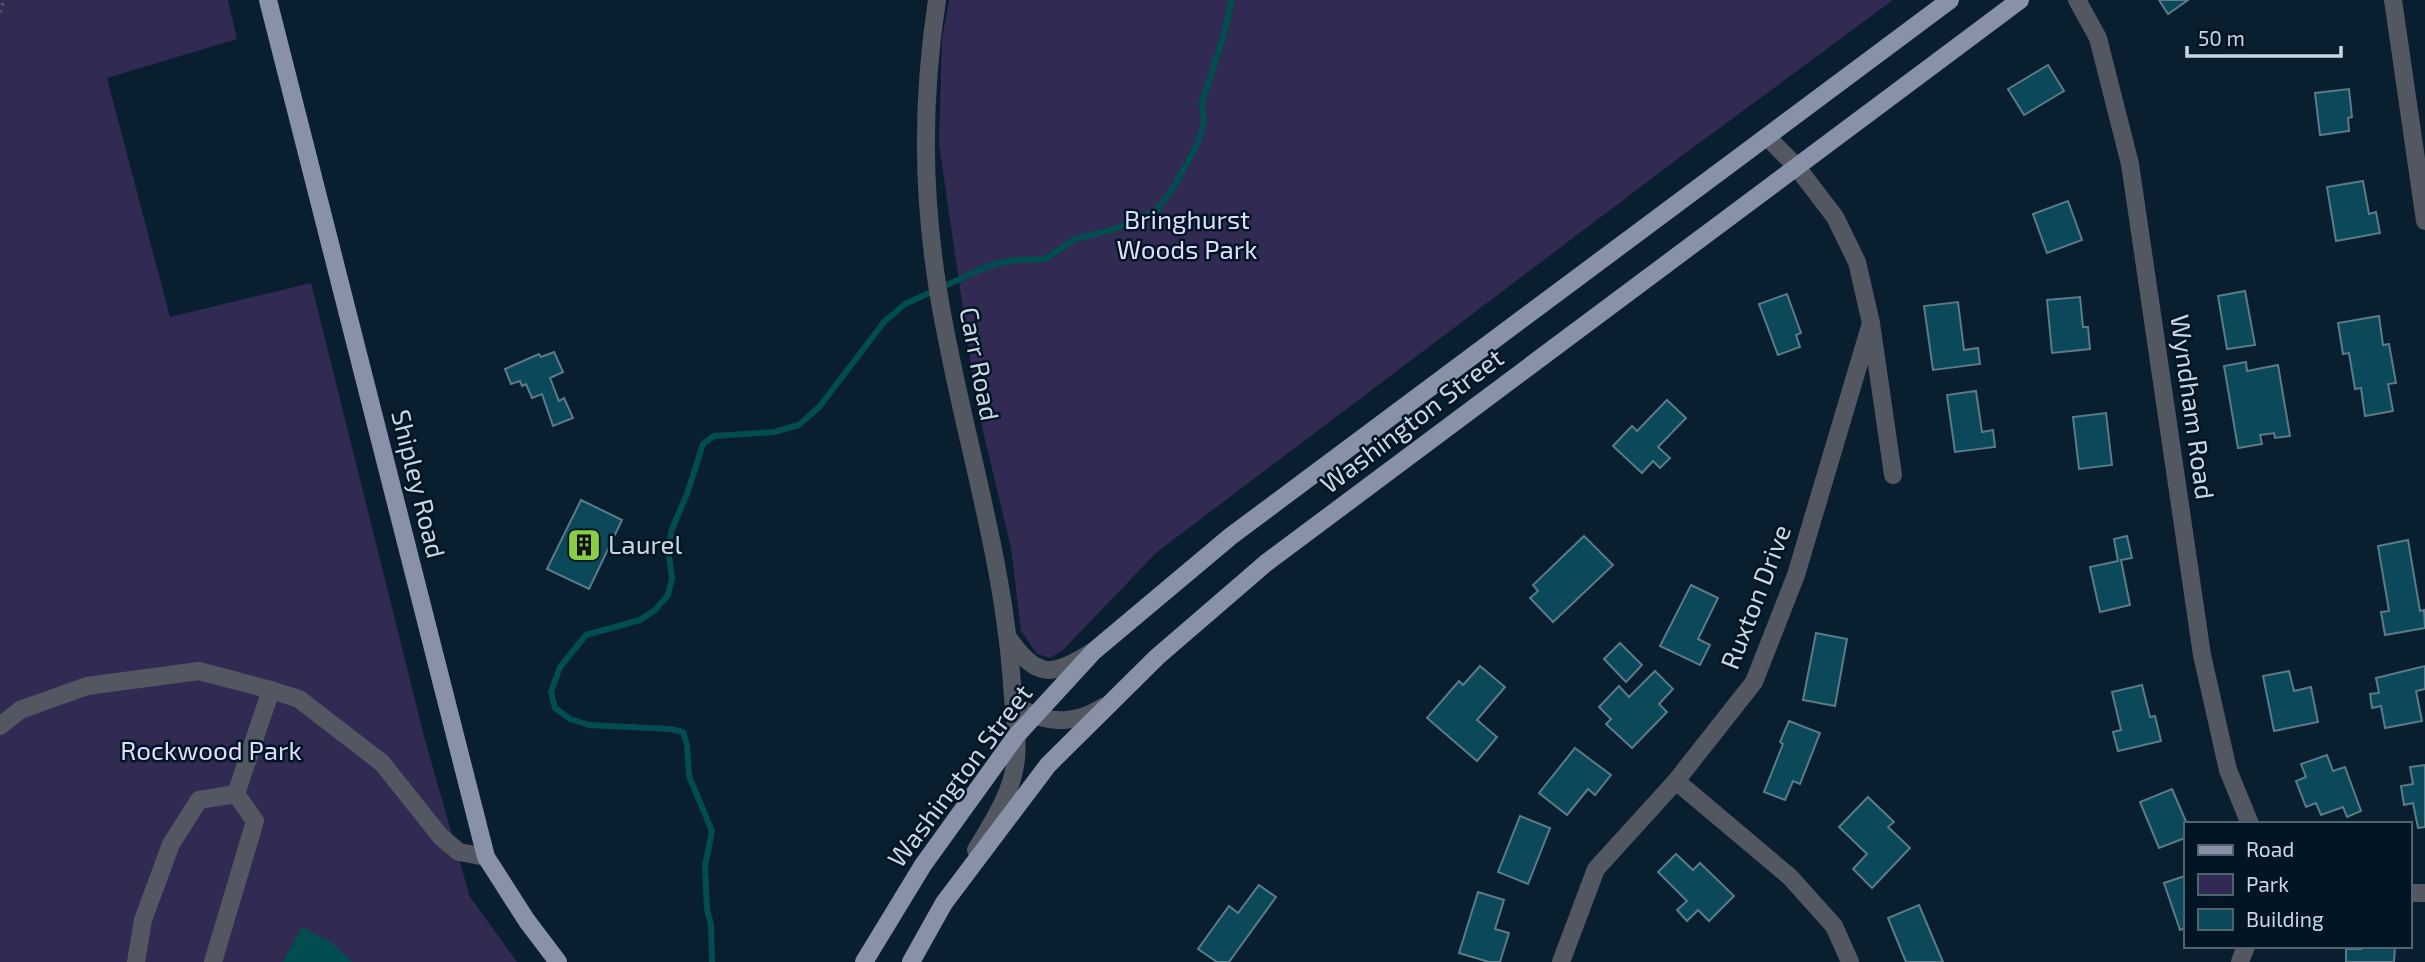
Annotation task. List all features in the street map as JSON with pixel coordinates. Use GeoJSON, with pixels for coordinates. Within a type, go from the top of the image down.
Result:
{"type":"FeatureCollection","features":[{"type":"Feature","properties":{"kind":"main road","name":"Shipley Road"},"geometry":{"type":"LineString","coordinates":[[268,0],[486,857],[527,921],[558,962]]}},
{"type":"Feature","properties":{"kind":"main road","name":"Washington Street"},"geometry":{"type":"LineString","coordinates":[[864,962],[923,865],[1016,736],[1094,651],[1231,536],[1950,0]]}},
{"type":"Feature","properties":{"kind":"main road","name":"Washington Street"},"geometry":{"type":"LineString","coordinates":[[911,962],[944,903],[1048,765],[1157,657],[1266,563],[2020,0]]}},
{"type":"Feature","properties":{"kind":"street","name":"Carr Road"},"geometry":{"type":"LineString","coordinates":[[937,0],[931,44],[925,139],[927,213],[955,387],[998,569],[1007,636],[1017,758],[1001,808],[944,903]]}},
{"type":"Feature","properties":{"kind":"street","name":"Wyndham Road"},"geometry":{"type":"LineString","coordinates":[[2077,0],[2098,38],[2130,164],[2202,655],[2228,770],[2249,822]]}},
{"type":"Feature","properties":{"kind":"street"},"geometry":{"type":"LineString","coordinates":[[2393,0],[2425,221]]}},
{"type":"Feature","properties":{"kind":"street"},"geometry":{"type":"LineString","coordinates":[[1767,136],[1796,166],[1835,217],[1857,262],[1871,323],[1893,475]]}},
{"type":"Feature","properties":{"kind":"street","name":"Ruxton Drive"},"geometry":{"type":"LineString","coordinates":[[1561,962],[1596,869],[1676,781],[1754,682],[1796,575],[1871,323]]}},
{"type":"Feature","properties":{"kind":"street"},"geometry":{"type":"LineString","coordinates":[[1007,636],[1028,663],[1044,671],[1078,661],[1094,651]]}},
{"type":"Feature","properties":{"kind":"street"},"geometry":{"type":"LineString","coordinates":[[0,726],[20,710],[87,686],[199,671],[271,690],[299,699],[382,763],[441,837],[459,852],[486,857]]}},
{"type":"Feature","properties":{"kind":"street"},"geometry":{"type":"LineString","coordinates":[[236,794],[271,690]]}},
{"type":"Feature","properties":{"kind":"street"},"geometry":{"type":"LineString","coordinates":[[1013,696],[1023,709],[1034,715],[1066,721],[1084,717],[1109,703]]}},
{"type":"Feature","properties":{"kind":"street"},"geometry":{"type":"LineString","coordinates":[[1676,781],[1790,877],[1834,926],[1850,962]]}},
{"type":"Feature","properties":{"kind":"street"},"geometry":{"type":"LineString","coordinates":[[136,962],[143,920],[171,844],[199,800],[236,794]]}},
{"type":"Feature","properties":{"kind":"street"},"geometry":{"type":"LineString","coordinates":[[213,962],[255,821],[236,794]]}},
{"type":"Feature","properties":{"kind":"path"},"geometry":{"type":"LineString","coordinates":[[0,12],[4,0]]}},
{"type":"Feature","properties":{"kind":"green space","name":"Rockwood Park"},"geometry":{"type":"Polygon","coordinates":[[[0,0],[228,0],[237,39],[107,78],[170,317],[311,283],[425,740],[470,897],[517,962],[0,962],[0,0]]]}},
{"type":"Feature","properties":{"kind":"green space","name":"Bringhurst Woods Park"},"geometry":{"type":"Polygon","coordinates":[[[949,0],[1893,0],[1157,552],[1062,651],[1050,658],[1037,654],[1021,631],[1011,548],[977,406],[939,144],[942,39],[949,0]]]}},
{"type":"Feature","properties":{"kind":"shaded area"},"geometry":{"type":"Polygon","coordinates":[[[302,927],[331,942],[352,962],[283,962],[302,927]]]}},
{"type":"Feature","properties":{"kind":"building"},"geometry":{"type":"Polygon","coordinates":[[[2159,0],[2188,0],[2168,14],[2159,0]]]}},
{"type":"Feature","properties":{"kind":"building"},"geometry":{"type":"Polygon","coordinates":[[[2048,65],[2064,91],[2024,115],[2008,89],[2048,65]]]}},
{"type":"Feature","properties":{"kind":"building"},"geometry":{"type":"Polygon","coordinates":[[[2349,89],[2352,117],[2348,118],[2349,131],[2320,135],[2315,93],[2349,89]]]}},
{"type":"Feature","properties":{"kind":"building"},"geometry":{"type":"Polygon","coordinates":[[[2363,181],[2369,214],[2376,212],[2380,233],[2336,241],[2327,187],[2363,181]]]}},
{"type":"Feature","properties":{"kind":"building"},"geometry":{"type":"Polygon","coordinates":[[[2068,201],[2082,240],[2047,253],[2033,214],[2068,201]]]}},
{"type":"Feature","properties":{"kind":"building"},"geometry":{"type":"Polygon","coordinates":[[[2245,291],[2255,345],[2227,349],[2218,296],[2245,291]]]}},
{"type":"Feature","properties":{"kind":"building"},"geometry":{"type":"Polygon","coordinates":[[[1787,294],[1801,333],[1796,335],[1800,347],[1778,355],[1759,304],[1787,294]]]}},
{"type":"Feature","properties":{"kind":"building"},"geometry":{"type":"Polygon","coordinates":[[[2080,297],[2083,327],[2088,327],[2090,349],[2052,353],[2047,300],[2080,297]]]}},
{"type":"Feature","properties":{"kind":"building"},"geometry":{"type":"Polygon","coordinates":[[[1958,302],[1964,350],[1978,348],[1980,364],[1933,370],[1924,306],[1958,302]]]}},
{"type":"Feature","properties":{"kind":"building"},"geometry":{"type":"Polygon","coordinates":[[[2379,316],[2383,345],[2389,344],[2396,383],[2388,384],[2393,411],[2365,416],[2361,388],[2355,389],[2349,353],[2343,354],[2338,323],[2379,316]]]}},
{"type":"Feature","properties":{"kind":"building"},"geometry":{"type":"Polygon","coordinates":[[[554,352],[563,372],[550,378],[559,401],[564,398],[573,418],[553,426],[542,394],[532,398],[526,384],[522,386],[520,381],[511,384],[505,369],[539,354],[541,357],[554,352]]]}},
{"type":"Feature","properties":{"kind":"building"},"geometry":{"type":"Polygon","coordinates":[[[2246,362],[2247,371],[2278,365],[2290,436],[2275,438],[2274,433],[2260,435],[2262,444],[2238,448],[2224,366],[2246,362]]]}},
{"type":"Feature","properties":{"kind":"building"},"geometry":{"type":"Polygon","coordinates":[[[1976,391],[1982,432],[1993,430],[1995,447],[1955,452],[1947,395],[1976,391]]]}},
{"type":"Feature","properties":{"kind":"building"},"geometry":{"type":"Polygon","coordinates":[[[1667,400],[1686,418],[1658,447],[1670,458],[1660,468],[1653,461],[1642,473],[1613,446],[1632,426],[1637,431],[1667,400]]]}},
{"type":"Feature","properties":{"kind":"building"},"geometry":{"type":"Polygon","coordinates":[[[2106,413],[2112,465],[2079,469],[2073,417],[2106,413]]]}},
{"type":"Feature","properties":{"kind":"building","name":"Laurel"},"geometry":{"type":"Polygon","coordinates":[[[581,500],[622,520],[589,589],[547,569],[581,500]]]}},
{"type":"Feature","properties":{"kind":"building"},"geometry":{"type":"Polygon","coordinates":[[[1584,536],[1613,565],[1553,622],[1530,598],[1538,591],[1533,585],[1584,536]]]}},
{"type":"Feature","properties":{"kind":"building"},"geometry":{"type":"Polygon","coordinates":[[[2127,536],[2132,558],[2121,560],[2130,605],[2100,612],[2090,567],[2118,561],[2114,539],[2127,536]]]}},
{"type":"Feature","properties":{"kind":"building"},"geometry":{"type":"Polygon","coordinates":[[[2408,540],[2420,611],[2424,610],[2425,628],[2385,635],[2381,612],[2389,611],[2378,546],[2408,540]]]}},
{"type":"Feature","properties":{"kind":"building"},"geometry":{"type":"Polygon","coordinates":[[[1691,585],[1718,598],[1698,639],[1710,645],[1700,665],[1660,646],[1691,585]]]}},
{"type":"Feature","properties":{"kind":"building"},"geometry":{"type":"Polygon","coordinates":[[[1816,633],[1847,639],[1835,706],[1803,700],[1816,633]]]}},
{"type":"Feature","properties":{"kind":"building"},"geometry":{"type":"Polygon","coordinates":[[[1620,643],[1642,665],[1626,682],[1604,659],[1620,643]]]}},
{"type":"Feature","properties":{"kind":"building"},"geometry":{"type":"Polygon","coordinates":[[[1480,666],[1505,687],[1477,720],[1497,737],[1477,761],[1427,718],[1459,681],[1463,685],[1480,666]]]}},
{"type":"Feature","properties":{"kind":"building"},"geometry":{"type":"Polygon","coordinates":[[[2425,666],[2425,689],[2416,691],[2422,721],[2385,728],[2381,706],[2372,708],[2370,694],[2379,693],[2376,678],[2425,666]]]}},
{"type":"Feature","properties":{"kind":"building"},"geometry":{"type":"Polygon","coordinates":[[[1655,671],[1673,689],[1659,704],[1667,712],[1632,748],[1606,724],[1611,719],[1599,707],[1619,686],[1629,697],[1655,671]]]}},
{"type":"Feature","properties":{"kind":"building"},"geometry":{"type":"Polygon","coordinates":[[[2289,671],[2294,691],[2311,687],[2318,722],[2274,731],[2263,676],[2289,671]]]}},
{"type":"Feature","properties":{"kind":"building"},"geometry":{"type":"Polygon","coordinates":[[[2142,685],[2150,717],[2155,716],[2161,741],[2118,751],[2113,732],[2121,730],[2112,692],[2142,685]]]}},
{"type":"Feature","properties":{"kind":"building"},"geometry":{"type":"Polygon","coordinates":[[[1789,721],[1820,733],[1800,784],[1793,781],[1785,800],[1764,792],[1789,721]]]}},
{"type":"Feature","properties":{"kind":"building"},"geometry":{"type":"Polygon","coordinates":[[[1575,748],[1611,775],[1595,795],[1588,789],[1567,815],[1539,793],[1575,748]]]}},
{"type":"Feature","properties":{"kind":"building"},"geometry":{"type":"Polygon","coordinates":[[[2327,755],[2333,771],[2345,767],[2361,811],[2347,817],[2343,807],[2321,815],[2316,803],[2306,807],[2296,781],[2306,777],[2301,764],[2327,755]]]}},
{"type":"Feature","properties":{"kind":"building"},"geometry":{"type":"Polygon","coordinates":[[[2425,765],[2425,827],[2418,828],[2413,803],[2404,805],[2401,786],[2413,784],[2410,767],[2425,765]]]}},
{"type":"Feature","properties":{"kind":"building"},"geometry":{"type":"Polygon","coordinates":[[[2172,789],[2186,822],[2184,822],[2184,838],[2159,848],[2140,802],[2172,789]]]}},
{"type":"Feature","properties":{"kind":"building"},"geometry":{"type":"Polygon","coordinates":[[[1868,797],[1894,822],[1888,827],[1910,848],[1872,888],[1853,869],[1867,854],[1839,827],[1868,797]]]}},
{"type":"Feature","properties":{"kind":"building"},"geometry":{"type":"Polygon","coordinates":[[[1520,816],[1550,828],[1528,884],[1498,872],[1520,816]]]}},
{"type":"Feature","properties":{"kind":"building"},"geometry":{"type":"Polygon","coordinates":[[[1676,854],[1693,870],[1700,863],[1734,896],[1709,921],[1698,910],[1687,921],[1677,910],[1687,901],[1658,872],[1676,854]]]}},
{"type":"Feature","properties":{"kind":"building"},"geometry":{"type":"Polygon","coordinates":[[[2184,876],[2184,928],[2180,930],[2164,883],[2184,876]]]}},
{"type":"Feature","properties":{"kind":"building"},"geometry":{"type":"Polygon","coordinates":[[[1259,885],[1276,897],[1229,962],[1217,962],[1198,949],[1229,906],[1238,913],[1259,885]]]}},
{"type":"Feature","properties":{"kind":"building"},"geometry":{"type":"Polygon","coordinates":[[[1478,892],[1504,900],[1495,929],[1509,933],[1500,962],[1489,962],[1459,953],[1478,892]]]}},
{"type":"Feature","properties":{"kind":"building"},"geometry":{"type":"Polygon","coordinates":[[[1919,905],[1943,962],[1906,962],[1888,918],[1919,905]]]}},
{"type":"Feature","properties":{"kind":"building"},"geometry":{"type":"Polygon","coordinates":[[[2395,948],[2394,962],[2346,962],[2346,949],[2395,948]]]}},
{"type":"Feature","properties":{"kind":"waterway"},"geometry":{"type":"LineString","coordinates":[[712,962],[705,866],[712,831],[689,776],[687,745],[683,732],[589,725],[570,719],[555,708],[551,692],[560,667],[586,635],[640,620],[655,610],[668,595],[672,578],[668,548],[672,529],[703,444],[714,436],[774,432],[799,425],[820,406],[884,322],[905,304],[991,265],[1015,260],[1045,259],[1075,239],[1112,230],[1157,210],[1175,185],[1198,143],[1204,122],[1202,102],[1232,0]]}},
{"type":"Feature","properties":{"kind":"place","name":"Laurel"},"geometry":{"type":"Point","coordinates":[584,545]}}]}
